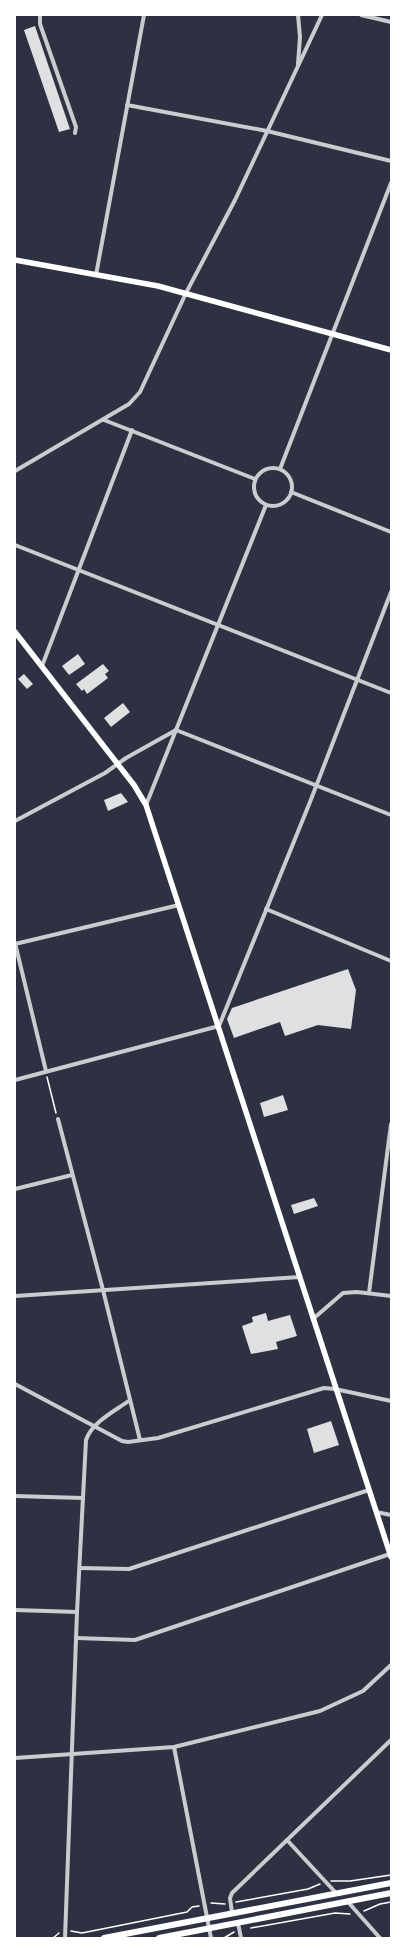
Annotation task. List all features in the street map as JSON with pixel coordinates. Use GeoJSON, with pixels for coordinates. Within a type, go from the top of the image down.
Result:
{"type":"FeatureCollection","features":[{"type":"Feature","properties":{"kind":"main road"},"geometry":{"type":"LineString","coordinates":[[15,261],[186,292],[391,350]]}},
{"type":"Feature","properties":{"kind":"main road"},"geometry":{"type":"LineString","coordinates":[[15,632],[117,764],[146,805],[219,1026],[335,1389],[391,1555]]}},
{"type":"Feature","properties":{"kind":"main road"},"geometry":{"type":"LineString","coordinates":[[104,1938],[391,1882]]}},
{"type":"Feature","properties":{"kind":"main road"},"geometry":{"type":"LineString","coordinates":[[159,1938],[172,1937],[238,1922],[391,1893]]}},
{"type":"Feature","properties":{"kind":"street"},"geometry":{"type":"LineString","coordinates":[[40,15],[40,24],[76,127],[76,133]]}},
{"type":"Feature","properties":{"kind":"street"},"geometry":{"type":"LineString","coordinates":[[96,275],[144,15]]}},
{"type":"Feature","properties":{"kind":"street"},"geometry":{"type":"LineString","coordinates":[[298,15],[300,37],[298,66]]}},
{"type":"Feature","properties":{"kind":"street"},"geometry":{"type":"LineString","coordinates":[[15,471],[104,420],[129,404],[140,392],[186,292],[235,200],[322,15]]}},
{"type":"Feature","properties":{"kind":"street"},"geometry":{"type":"LineString","coordinates":[[361,15],[391,22]]}},
{"type":"Feature","properties":{"kind":"street"},"geometry":{"type":"LineString","coordinates":[[127,105],[267,131],[391,161]]}},
{"type":"Feature","properties":{"kind":"street"},"geometry":{"type":"LineString","coordinates":[[280,469],[391,183]]}},
{"type":"Feature","properties":{"kind":"street"},"geometry":{"type":"LineString","coordinates":[[104,420],[255,479]]}},
{"type":"Feature","properties":{"kind":"street"},"geometry":{"type":"LineString","coordinates":[[42,666],[132,430]]}},
{"type":"Feature","properties":{"kind":"street"},"geometry":{"type":"LineString","coordinates":[[264,469],[280,469],[290,479],[291,492],[288,498],[280,504],[266,505],[258,499],[254,492],[255,479],[264,469]]}},
{"type":"Feature","properties":{"kind":"street"},"geometry":{"type":"LineString","coordinates":[[291,492],[391,532]]}},
{"type":"Feature","properties":{"kind":"street"},"geometry":{"type":"LineString","coordinates":[[146,805],[266,505]]}},
{"type":"Feature","properties":{"kind":"street"},"geometry":{"type":"LineString","coordinates":[[15,545],[391,692]]}},
{"type":"Feature","properties":{"kind":"street"},"geometry":{"type":"LineString","coordinates":[[15,1080],[219,1026],[316,786],[391,592]]}},
{"type":"Feature","properties":{"kind":"street"},"geometry":{"type":"LineString","coordinates":[[15,821],[105,773],[117,764],[176,730]]}},
{"type":"Feature","properties":{"kind":"street"},"geometry":{"type":"LineString","coordinates":[[176,730],[391,815]]}},
{"type":"Feature","properties":{"kind":"street"},"geometry":{"type":"LineString","coordinates":[[46,1071],[15,944],[179,905]]}},
{"type":"Feature","properties":{"kind":"street"},"geometry":{"type":"LineString","coordinates":[[266,909],[391,961]]}},
{"type":"Feature","properties":{"kind":"street"},"geometry":{"type":"LineString","coordinates":[[58,1119],[103,1290],[140,1440]]}},
{"type":"Feature","properties":{"kind":"street"},"geometry":{"type":"LineString","coordinates":[[369,1293],[391,1124]]}},
{"type":"Feature","properties":{"kind":"street"},"geometry":{"type":"LineString","coordinates":[[15,1189],[72,1175]]}},
{"type":"Feature","properties":{"kind":"street"},"geometry":{"type":"LineString","coordinates":[[15,1296],[300,1277]]}},
{"type":"Feature","properties":{"kind":"street"},"geometry":{"type":"LineString","coordinates":[[313,1319],[343,1293],[369,1293],[391,1296]]}},
{"type":"Feature","properties":{"kind":"street"},"geometry":{"type":"LineString","coordinates":[[15,1384],[122,1441],[128,1442],[158,1438],[324,1388],[391,1401]]}},
{"type":"Feature","properties":{"kind":"street"},"geometry":{"type":"LineString","coordinates":[[65,1938],[77,1612],[86,1440],[88,1434],[95,1426],[130,1400]]}},
{"type":"Feature","properties":{"kind":"street"},"geometry":{"type":"LineString","coordinates":[[80,1568],[129,1569],[369,1490]]}},
{"type":"Feature","properties":{"kind":"street"},"geometry":{"type":"LineString","coordinates":[[15,1496],[83,1498]]}},
{"type":"Feature","properties":{"kind":"street"},"geometry":{"type":"LineString","coordinates":[[376,1512],[391,1515]]}},
{"type":"Feature","properties":{"kind":"street"},"geometry":{"type":"LineString","coordinates":[[76,1638],[135,1640],[391,1555]]}},
{"type":"Feature","properties":{"kind":"street"},"geometry":{"type":"LineString","coordinates":[[15,1610],[77,1612]]}},
{"type":"Feature","properties":{"kind":"street"},"geometry":{"type":"LineString","coordinates":[[15,1758],[174,1747],[320,1711],[362,1691],[391,1665]]}},
{"type":"Feature","properties":{"kind":"street"},"geometry":{"type":"LineString","coordinates":[[232,1913],[230,1903],[232,1893],[391,1740]]}},
{"type":"Feature","properties":{"kind":"street"},"geometry":{"type":"LineString","coordinates":[[174,1747],[212,1938]]}},
{"type":"Feature","properties":{"kind":"street"},"geometry":{"type":"LineString","coordinates":[[287,1840],[336,1893]]}},
{"type":"Feature","properties":{"kind":"street"},"geometry":{"type":"LineString","coordinates":[[348,1902],[380,1938]]}},
{"type":"Feature","properties":{"kind":"street"},"geometry":{"type":"LineString","coordinates":[[238,1922],[241,1938]]}},
{"type":"Feature","properties":{"kind":"path"},"geometry":{"type":"LineString","coordinates":[[46,1071],[58,1119]]}},
{"type":"Feature","properties":{"kind":"path"},"geometry":{"type":"LineString","coordinates":[[53,1938],[59,1933],[74,1931],[82,1933],[187,1912],[192,1907],[205,1904],[230,1903],[308,1889],[326,1882],[350,1881],[391,1875]]}},
{"type":"Feature","properties":{"kind":"path"},"geometry":{"type":"LineString","coordinates":[[224,1938],[239,1930],[335,1913],[348,1914],[368,1911],[380,1904],[391,1902]]}},
{"type":"Feature","properties":{"kind":"building"},"geometry":{"type":"Polygon","coordinates":[[[35,26],[70,129],[59,132],[24,30],[35,26]]]}},
{"type":"Feature","properties":{"kind":"building"},"geometry":{"type":"Polygon","coordinates":[[[78,654],[85,664],[69,675],[62,666],[78,654]]]}},
{"type":"Feature","properties":{"kind":"building"},"geometry":{"type":"Polygon","coordinates":[[[103,664],[109,671],[105,674],[108,678],[87,694],[84,689],[82,691],[76,684],[103,664]]]}},
{"type":"Feature","properties":{"kind":"building"},"geometry":{"type":"Polygon","coordinates":[[[24,674],[33,684],[27,689],[18,679],[24,674]]]}},
{"type":"Feature","properties":{"kind":"building"},"geometry":{"type":"Polygon","coordinates":[[[123,703],[130,712],[111,727],[104,718],[123,703]]]}},
{"type":"Feature","properties":{"kind":"building"},"geometry":{"type":"Polygon","coordinates":[[[121,793],[128,802],[108,811],[104,800],[121,793]]]}},
{"type":"Feature","properties":{"kind":"building"},"geometry":{"type":"Polygon","coordinates":[[[348,969],[356,990],[351,1029],[318,1025],[285,1036],[280,1022],[234,1038],[227,1019],[232,1008],[348,969]]]}},
{"type":"Feature","properties":{"kind":"building"},"geometry":{"type":"Polygon","coordinates":[[[283,1095],[288,1110],[264,1117],[260,1103],[283,1095]]]}},
{"type":"Feature","properties":{"kind":"building"},"geometry":{"type":"Polygon","coordinates":[[[314,1198],[318,1206],[294,1214],[291,1205],[314,1198]]]}},
{"type":"Feature","properties":{"kind":"building"},"geometry":{"type":"Polygon","coordinates":[[[266,1313],[268,1321],[290,1315],[297,1336],[276,1342],[278,1349],[251,1354],[242,1326],[253,1322],[252,1317],[266,1313]]]}},
{"type":"Feature","properties":{"kind":"building"},"geometry":{"type":"Polygon","coordinates":[[[331,1421],[339,1445],[314,1453],[307,1429],[331,1421]]]}}]}
